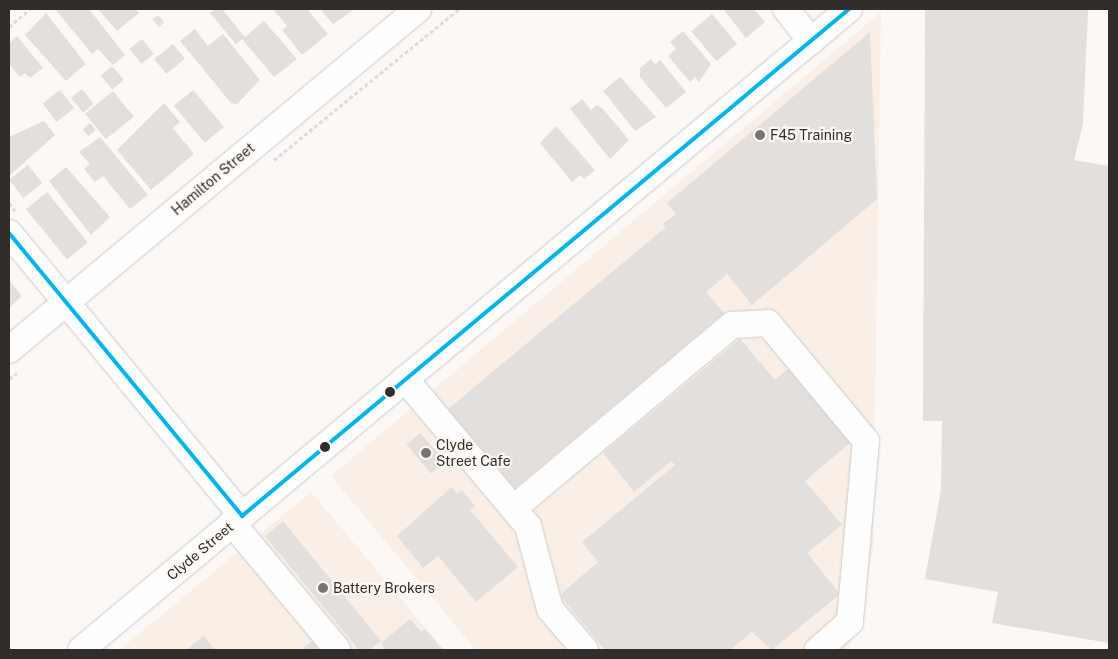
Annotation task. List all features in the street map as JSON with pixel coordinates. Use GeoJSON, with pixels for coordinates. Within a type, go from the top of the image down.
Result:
{"type":"FeatureCollection","features":[{"type":"Feature","properties":{"kind":"street","name":"Hamilton Street"},"geometry":{"type":"LineString","coordinates":[[9,350],[418,9]]}},
{"type":"Feature","properties":{"kind":"street"},"geometry":{"type":"LineString","coordinates":[[786,9],[811,40]]}},
{"type":"Feature","properties":{"kind":"street","name":"Clyde Street"},"geometry":{"type":"LineString","coordinates":[[81,650],[849,9]]}},
{"type":"Feature","properties":{"kind":"street"},"geometry":{"type":"LineString","coordinates":[[9,233],[66,301],[338,650]]}},
{"type":"Feature","properties":{"kind":"street"},"geometry":{"type":"LineString","coordinates":[[514,508],[732,325],[768,323],[866,441],[850,622],[818,650]]}},
{"type":"Feature","properties":{"kind":"street"},"geometry":{"type":"LineString","coordinates":[[405,379],[528,526],[550,609],[585,650]]}},
{"type":"Feature","properties":{"kind":"path"},"geometry":{"type":"LineString","coordinates":[[9,27],[30,9]]}},
{"type":"Feature","properties":{"kind":"shaded area"},"geometry":{"type":"Polygon","coordinates":[[[881,12],[873,550],[849,650],[476,650],[331,476],[881,12]]]}},
{"type":"Feature","properties":{"kind":"shaded area"},"geometry":{"type":"Polygon","coordinates":[[[311,492],[444,650],[119,650],[311,492]]]}},
{"type":"Feature","properties":{"kind":"building"},"geometry":{"type":"Polygon","coordinates":[[[55,9],[89,9],[125,55],[113,65],[98,49],[92,54],[55,9]]]}},
{"type":"Feature","properties":{"kind":"building"},"geometry":{"type":"Polygon","coordinates":[[[98,9],[135,9],[139,13],[117,31],[98,9]]]}},
{"type":"Feature","properties":{"kind":"building"},"geometry":{"type":"Polygon","coordinates":[[[216,9],[222,9],[245,37],[264,21],[297,59],[274,77],[242,39],[236,44],[210,13],[216,9]]]}},
{"type":"Feature","properties":{"kind":"building"},"geometry":{"type":"Polygon","coordinates":[[[273,9],[307,9],[328,34],[302,55],[282,30],[287,26],[273,9]]]}},
{"type":"Feature","properties":{"kind":"building"},"geometry":{"type":"Polygon","coordinates":[[[320,9],[355,9],[333,24],[320,9]]]}},
{"type":"Feature","properties":{"kind":"building"},"geometry":{"type":"Polygon","coordinates":[[[723,9],[754,9],[765,22],[746,38],[723,9]]]}},
{"type":"Feature","properties":{"kind":"building"},"geometry":{"type":"Polygon","coordinates":[[[925,9],[1088,9],[1083,124],[1074,160],[1109,166],[1109,643],[992,623],[998,592],[925,579],[941,489],[942,421],[923,421],[925,9]]]}},
{"type":"Feature","properties":{"kind":"building"},"geometry":{"type":"Polygon","coordinates":[[[46,13],[86,64],[66,81],[25,35],[46,13]]]}},
{"type":"Feature","properties":{"kind":"building"},"geometry":{"type":"Polygon","coordinates":[[[712,14],[737,44],[716,61],[691,31],[712,14]]]}},
{"type":"Feature","properties":{"kind":"building"},"geometry":{"type":"Polygon","coordinates":[[[158,15],[164,22],[159,27],[152,19],[158,15]]]}},
{"type":"Feature","properties":{"kind":"building"},"geometry":{"type":"Polygon","coordinates":[[[195,29],[208,46],[223,34],[260,80],[237,104],[231,103],[180,41],[195,29]]]}},
{"type":"Feature","properties":{"kind":"building"},"geometry":{"type":"Polygon","coordinates":[[[683,31],[711,64],[699,82],[695,77],[690,82],[668,56],[676,49],[670,42],[683,31]]]}},
{"type":"Feature","properties":{"kind":"building"},"geometry":{"type":"Polygon","coordinates":[[[870,32],[877,199],[752,305],[727,274],[706,292],[724,313],[515,488],[448,409],[666,227],[663,224],[676,214],[667,203],[870,32]]]}},
{"type":"Feature","properties":{"kind":"building"},"geometry":{"type":"Polygon","coordinates":[[[17,36],[43,68],[30,78],[25,73],[20,77],[9,64],[9,43],[17,36]]]}},
{"type":"Feature","properties":{"kind":"building"},"geometry":{"type":"Polygon","coordinates":[[[142,39],[154,54],[142,64],[130,49],[142,39]]]}},
{"type":"Feature","properties":{"kind":"building"},"geometry":{"type":"Polygon","coordinates":[[[173,44],[185,59],[166,74],[154,59],[173,44]]]}},
{"type":"Feature","properties":{"kind":"building"},"geometry":{"type":"Polygon","coordinates":[[[651,59],[655,65],[660,60],[686,92],[666,108],[640,77],[640,68],[651,59]]]}},
{"type":"Feature","properties":{"kind":"building"},"geometry":{"type":"Polygon","coordinates":[[[112,66],[124,80],[112,89],[101,76],[112,66]]]}},
{"type":"Feature","properties":{"kind":"building"},"geometry":{"type":"Polygon","coordinates":[[[620,77],[656,117],[635,131],[603,91],[620,77]]]}},
{"type":"Feature","properties":{"kind":"building"},"geometry":{"type":"Polygon","coordinates":[[[82,89],[94,104],[83,113],[71,98],[82,89]]]}},
{"type":"Feature","properties":{"kind":"building"},"geometry":{"type":"Polygon","coordinates":[[[60,90],[74,108],[57,122],[43,104],[60,90]]]}},
{"type":"Feature","properties":{"kind":"building"},"geometry":{"type":"Polygon","coordinates":[[[193,90],[224,127],[205,143],[174,106],[193,90]]]}},
{"type":"Feature","properties":{"kind":"building"},"geometry":{"type":"Polygon","coordinates":[[[113,91],[134,117],[106,139],[85,114],[113,91]]]}},
{"type":"Feature","properties":{"kind":"building"},"geometry":{"type":"Polygon","coordinates":[[[582,99],[591,110],[597,105],[603,109],[629,140],[610,159],[570,109],[582,99]]]}},
{"type":"Feature","properties":{"kind":"building"},"geometry":{"type":"Polygon","coordinates":[[[164,103],[180,122],[173,128],[194,154],[151,190],[117,150],[164,103]]]}},
{"type":"Feature","properties":{"kind":"building"},"geometry":{"type":"Polygon","coordinates":[[[44,121],[55,135],[9,176],[9,137],[44,121]]]}},
{"type":"Feature","properties":{"kind":"building"},"geometry":{"type":"Polygon","coordinates":[[[90,123],[96,130],[88,136],[82,130],[90,123]]]}},
{"type":"Feature","properties":{"kind":"building"},"geometry":{"type":"Polygon","coordinates":[[[556,126],[595,170],[584,179],[580,175],[572,182],[540,143],[556,126]]]}},
{"type":"Feature","properties":{"kind":"building"},"geometry":{"type":"Polygon","coordinates":[[[100,137],[148,195],[130,209],[103,176],[95,182],[84,169],[90,164],[79,152],[100,137]]]}},
{"type":"Feature","properties":{"kind":"building"},"geometry":{"type":"Polygon","coordinates":[[[28,165],[42,183],[23,198],[9,180],[28,165]]]}},
{"type":"Feature","properties":{"kind":"building"},"geometry":{"type":"Polygon","coordinates":[[[66,167],[110,217],[91,235],[49,181],[66,167]]]}},
{"type":"Feature","properties":{"kind":"building"},"geometry":{"type":"Polygon","coordinates":[[[47,192],[88,243],[67,260],[26,209],[47,192]]]}},
{"type":"Feature","properties":{"kind":"building"},"geometry":{"type":"Polygon","coordinates":[[[9,280],[22,296],[9,308],[9,280]]]}},
{"type":"Feature","properties":{"kind":"building"},"geometry":{"type":"Polygon","coordinates":[[[740,339],[775,380],[788,369],[850,443],[805,481],[842,525],[807,553],[840,594],[772,650],[752,632],[730,650],[605,650],[562,598],[563,592],[598,562],[582,542],[675,465],[671,461],[634,492],[603,453],[740,339]]]}},
{"type":"Feature","properties":{"kind":"building","name":"Clyde Street Cafe"},"geometry":{"type":"Polygon","coordinates":[[[420,433],[445,462],[431,473],[406,445],[420,433]]]}},
{"type":"Feature","properties":{"kind":"building"},"geometry":{"type":"Polygon","coordinates":[[[452,487],[457,494],[462,490],[475,506],[470,510],[518,567],[476,602],[438,556],[423,568],[397,536],[452,487]]]}},
{"type":"Feature","properties":{"kind":"building","name":"Battery Brokers"},"geometry":{"type":"Polygon","coordinates":[[[283,521],[381,641],[369,650],[359,650],[265,536],[283,521]]]}},
{"type":"Feature","properties":{"kind":"building"},"geometry":{"type":"Polygon","coordinates":[[[410,619],[421,632],[425,629],[443,650],[386,650],[381,643],[410,619]]]}},
{"type":"Feature","properties":{"kind":"building"},"geometry":{"type":"Polygon","coordinates":[[[204,636],[215,650],[186,650],[204,636]]]}},
{"type":"Feature","properties":{"kind":"building"},"geometry":{"type":"Polygon","coordinates":[[[312,641],[319,650],[301,650],[312,641]]]}},
{"type":"Feature","properties":{"kind":"transit line"},"geometry":{"type":"LineString","coordinates":[[242,516],[849,9]]}},
{"type":"Feature","properties":{"kind":"transit line"},"geometry":{"type":"LineString","coordinates":[[9,233],[242,516]]}},
{"type":"Feature","properties":{"kind":"place","name":"F45 Training"},"geometry":{"type":"Point","coordinates":[760,135]}},
{"type":"Feature","properties":{"kind":"place","name":"Clyde Street Cafe"},"geometry":{"type":"Point","coordinates":[426,453]}},
{"type":"Feature","properties":{"kind":"place","name":"Battery Brokers"},"geometry":{"type":"Point","coordinates":[323,588]}}]}
